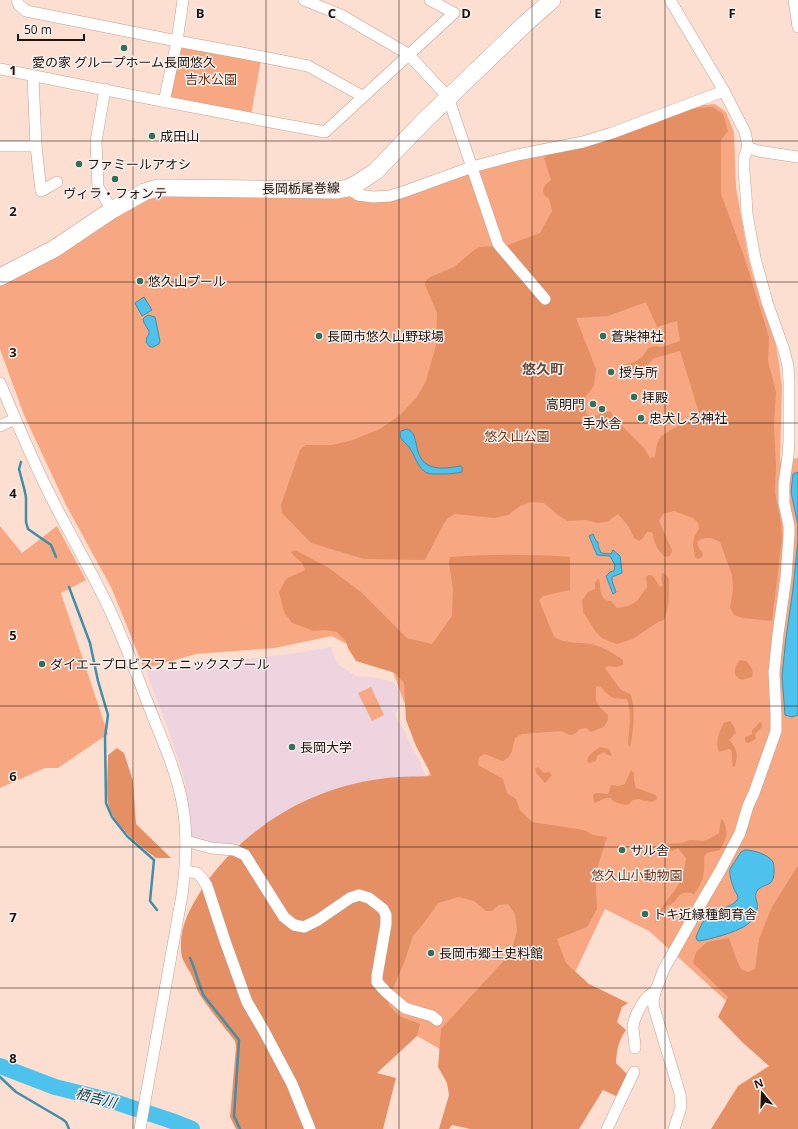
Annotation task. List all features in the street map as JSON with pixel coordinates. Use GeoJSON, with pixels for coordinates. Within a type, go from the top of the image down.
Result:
{"type":"FeatureCollection","features":[{"type":"Feature","properties":{"kind":"main road","name":"長岡栃尾巻線"},"geometry":{"type":"LineString","coordinates":[[0,277],[54,249],[112,210],[144,192],[157,188],[338,190],[348,188],[358,183],[376,171],[448,97],[552,0]]}},
{"type":"Feature","properties":{"kind":"street"},"geometry":{"type":"LineString","coordinates":[[17,0],[19,5],[26,11],[177,41],[263,56],[308,66],[362,96]]}},
{"type":"Feature","properties":{"kind":"street"},"geometry":{"type":"LineString","coordinates":[[164,102],[177,41],[183,0]]}},
{"type":"Feature","properties":{"kind":"street"},"geometry":{"type":"LineString","coordinates":[[304,0],[341,15],[408,54],[448,97],[498,244],[545,299]]}},
{"type":"Feature","properties":{"kind":"street"},"geometry":{"type":"LineString","coordinates":[[0,69],[325,132],[362,96],[454,13],[430,0]]}},
{"type":"Feature","properties":{"kind":"street"},"geometry":{"type":"LineString","coordinates":[[670,0],[724,91],[745,132],[748,147],[744,158],[744,172],[748,214],[755,258],[767,302],[788,366],[793,456],[784,482],[784,503],[789,535],[786,577],[774,672],[776,731],[748,806],[740,833],[671,956],[655,992],[653,1001],[680,1094],[680,1107],[674,1129]]}},
{"type":"Feature","properties":{"kind":"street"},"geometry":{"type":"LineString","coordinates":[[794,0],[798,27]]}},
{"type":"Feature","properties":{"kind":"street"},"geometry":{"type":"LineString","coordinates":[[33,76],[36,146],[41,190],[57,182]]}},
{"type":"Feature","properties":{"kind":"street"},"geometry":{"type":"LineString","coordinates":[[105,89],[96,142],[98,187],[112,210]]}},
{"type":"Feature","properties":{"kind":"street"},"geometry":{"type":"LineString","coordinates":[[348,188],[358,195],[373,197],[390,196],[472,167],[517,155],[583,142],[612,133],[724,91]]}},
{"type":"Feature","properties":{"kind":"street"},"geometry":{"type":"LineString","coordinates":[[0,146],[36,146]]}},
{"type":"Feature","properties":{"kind":"street"},"geometry":{"type":"LineString","coordinates":[[748,147],[758,151],[798,157]]}},
{"type":"Feature","properties":{"kind":"street"},"geometry":{"type":"LineString","coordinates":[[0,383],[35,464],[100,590],[127,648],[176,776],[183,808],[186,841],[185,871],[182,895],[140,1127]]}},
{"type":"Feature","properties":{"kind":"street"},"geometry":{"type":"LineString","coordinates":[[0,426],[16,419]]}},
{"type":"Feature","properties":{"kind":"street"},"geometry":{"type":"LineString","coordinates":[[186,841],[211,848],[234,850],[245,855],[284,917],[294,925],[304,927],[318,920],[350,898],[359,895],[369,898],[383,909],[386,915],[386,924],[376,976],[377,982],[386,992],[405,1008],[432,1016],[437,1020]]}},
{"type":"Feature","properties":{"kind":"street"},"geometry":{"type":"LineString","coordinates":[[185,871],[197,874],[202,878],[207,886],[247,1002],[292,1084],[310,1129]]}},
{"type":"Feature","properties":{"kind":"street"},"geometry":{"type":"LineString","coordinates":[[635,1048],[633,1026],[639,1008],[651,993],[655,992]]}},
{"type":"Feature","properties":{"kind":"street"},"geometry":{"type":"LineString","coordinates":[[608,1129],[634,1072]]}},
{"type":"Feature","properties":{"kind":"shaded area","name":"長岡大学"},"geometry":{"type":"Polygon","coordinates":[[[331,647],[337,664],[356,676],[378,678],[393,682],[399,690],[399,707],[395,716],[420,761],[425,775],[409,792],[251,841],[235,844],[209,845],[191,841],[191,827],[184,778],[169,732],[146,671],[297,653],[331,647]]]}},
{"type":"Feature","properties":{"kind":"green space","name":"吉水公園"},"geometry":{"type":"Polygon","coordinates":[[[179,45],[261,60],[251,115],[169,99],[179,45]]]}},
{"type":"Feature","properties":{"kind":"green space","name":"悠久山公園"},"geometry":{"type":"Polygon","coordinates":[[[715,104],[726,112],[734,132],[736,187],[748,256],[753,276],[775,340],[782,387],[780,461],[798,458],[798,1066],[649,931],[605,909],[568,987],[566,1120],[316,979],[407,804],[430,773],[392,669],[332,636],[275,648],[196,654],[144,669],[112,589],[66,505],[24,415],[0,349],[0,281],[129,205],[162,193],[342,196],[374,201],[456,178],[693,106],[715,104]]]}},
{"type":"Feature","properties":{"kind":"green space","name":"蒼柴神社"},"geometry":{"type":"Polygon","coordinates":[[[713,107],[723,114],[728,131],[721,140],[721,194],[744,256],[769,337],[768,361],[776,392],[774,425],[776,466],[775,493],[781,522],[782,539],[772,621],[743,618],[734,615],[730,608],[733,589],[732,575],[720,542],[709,538],[704,538],[698,541],[700,550],[703,553],[702,557],[698,559],[695,557],[693,545],[694,537],[699,529],[698,523],[693,518],[674,511],[663,514],[659,521],[672,550],[670,556],[665,557],[656,546],[652,532],[647,532],[639,541],[634,538],[629,527],[618,514],[607,522],[598,523],[585,520],[568,521],[559,516],[544,503],[531,502],[520,506],[508,515],[494,518],[455,514],[448,518],[443,525],[425,560],[364,559],[311,543],[282,513],[281,505],[300,450],[306,445],[332,445],[353,440],[380,429],[400,415],[417,397],[426,381],[436,345],[437,313],[425,285],[426,280],[454,267],[474,250],[480,247],[508,245],[540,233],[552,211],[549,199],[544,195],[543,190],[545,185],[551,180],[544,158],[548,155],[583,147],[693,108],[713,107]],[[646,302],[608,316],[576,318],[596,369],[594,386],[585,397],[584,404],[587,414],[591,417],[610,411],[615,419],[644,448],[650,458],[655,457],[656,447],[663,435],[700,416],[680,351],[654,358],[641,370],[624,368],[624,365],[636,361],[644,355],[648,348],[654,346],[662,347],[680,341],[677,321],[657,327],[646,302]]]}},
{"type":"Feature","properties":{"kind":"green space","name":"ダイエープロビスフェニックスプール"},"geometry":{"type":"Polygon","coordinates":[[[0,526],[22,553],[57,526],[86,580],[61,593],[108,734],[58,768],[45,768],[0,788],[0,526]]]}},
{"type":"Feature","properties":{"kind":"green space"},"geometry":{"type":"Polygon","coordinates":[[[295,550],[329,568],[361,592],[407,638],[432,644],[452,616],[453,589],[449,563],[450,557],[480,555],[540,555],[570,557],[570,590],[543,596],[539,600],[554,637],[567,642],[595,645],[608,650],[623,660],[623,665],[616,667],[608,666],[605,668],[620,689],[631,695],[633,701],[634,715],[630,748],[628,744],[630,715],[627,699],[612,697],[600,686],[596,687],[596,700],[601,709],[608,715],[608,720],[604,727],[591,732],[586,728],[580,729],[575,734],[570,735],[562,731],[522,734],[515,738],[512,752],[509,757],[503,761],[484,754],[479,757],[478,765],[503,779],[507,793],[516,799],[520,810],[532,822],[584,830],[593,835],[607,837],[597,869],[597,909],[587,927],[557,939],[566,963],[589,984],[628,1003],[622,1007],[617,1022],[626,1030],[618,1046],[616,1063],[629,1076],[618,1097],[603,1090],[579,1129],[470,1129],[452,1125],[449,1129],[439,1129],[449,1095],[447,1083],[438,1067],[441,1029],[511,953],[517,931],[515,914],[508,904],[499,905],[492,911],[486,911],[474,901],[459,897],[438,903],[413,936],[404,963],[388,999],[389,1005],[399,1016],[420,1024],[417,1036],[377,1073],[396,1078],[383,1129],[236,1129],[230,1117],[236,1047],[235,1041],[200,995],[182,957],[181,938],[185,921],[197,897],[218,867],[257,830],[279,815],[303,802],[354,784],[393,777],[432,776],[416,746],[406,720],[404,683],[395,673],[356,661],[348,648],[346,641],[337,632],[325,630],[314,631],[292,623],[284,612],[279,592],[286,579],[305,570],[301,562],[291,552],[295,550]]]}},
{"type":"Feature","properties":{"kind":"green space"},"geometry":{"type":"Polygon","coordinates":[[[662,573],[669,579],[667,612],[664,620],[658,622],[633,639],[617,644],[602,638],[596,632],[583,612],[582,601],[588,592],[595,589],[595,583],[598,579],[602,596],[604,599],[611,601],[617,608],[628,606],[637,601],[647,587],[646,577],[649,575],[653,576],[660,587],[663,585],[661,579],[662,573]]]}},
{"type":"Feature","properties":{"kind":"green space"},"geometry":{"type":"Polygon","coordinates":[[[740,660],[746,661],[751,667],[753,672],[752,677],[742,680],[736,676],[735,668],[740,660]]]}},
{"type":"Feature","properties":{"kind":"green space"},"geometry":{"type":"Polygon","coordinates":[[[371,687],[384,715],[372,721],[358,693],[371,687]]]}},
{"type":"Feature","properties":{"kind":"green space"},"geometry":{"type":"Polygon","coordinates":[[[730,721],[736,733],[729,740],[734,747],[737,758],[735,766],[733,767],[731,750],[729,749],[719,752],[717,745],[722,726],[724,723],[730,721]]]}},
{"type":"Feature","properties":{"kind":"green space"},"geometry":{"type":"Polygon","coordinates":[[[761,722],[762,727],[755,734],[756,739],[748,743],[745,741],[745,737],[752,734],[752,730],[758,723],[761,722]]]}},
{"type":"Feature","properties":{"kind":"green space"},"geometry":{"type":"Polygon","coordinates":[[[600,747],[609,749],[612,756],[604,752],[597,756],[596,761],[589,763],[587,761],[589,756],[600,747]]]}},
{"type":"Feature","properties":{"kind":"green space"},"geometry":{"type":"Polygon","coordinates":[[[117,748],[124,753],[133,781],[136,824],[171,858],[156,858],[149,853],[120,826],[110,810],[107,791],[108,755],[117,748]]]}},
{"type":"Feature","properties":{"kind":"green space"},"geometry":{"type":"Polygon","coordinates":[[[538,767],[544,773],[549,772],[552,775],[545,783],[537,774],[535,769],[538,767]]]}},
{"type":"Feature","properties":{"kind":"green space"},"geometry":{"type":"Polygon","coordinates":[[[631,770],[634,773],[636,788],[656,795],[657,799],[652,802],[639,799],[633,800],[629,804],[625,805],[614,802],[611,798],[606,798],[594,803],[593,795],[596,793],[608,794],[611,785],[618,786],[625,784],[631,770]]]}},
{"type":"Feature","properties":{"kind":"green space"},"geometry":{"type":"Polygon","coordinates":[[[721,819],[723,820],[727,832],[726,838],[720,850],[707,853],[704,857],[703,877],[700,885],[694,894],[681,894],[674,902],[666,906],[655,924],[662,907],[681,880],[686,858],[678,848],[672,851],[666,851],[663,848],[666,844],[682,843],[690,840],[703,841],[709,839],[719,833],[721,819]]]}},
{"type":"Feature","properties":{"kind":"green space"},"geometry":{"type":"Polygon","coordinates":[[[797,867],[798,1129],[711,1129],[738,1086],[769,1066],[742,1042],[718,1017],[728,997],[693,963],[696,952],[707,942],[729,938],[741,969],[748,972],[755,969],[759,939],[772,907],[797,867]]]}},
{"type":"Feature","properties":{"kind":"water"},"geometry":{"type":"Polygon","coordinates":[[[144,297],[152,310],[142,316],[135,303],[144,297]]]}},
{"type":"Feature","properties":{"kind":"water"},"geometry":{"type":"Polygon","coordinates":[[[148,315],[155,317],[160,341],[159,344],[153,347],[150,347],[146,342],[149,331],[143,319],[148,315]]]}},
{"type":"Feature","properties":{"kind":"water"},"geometry":{"type":"Polygon","coordinates":[[[407,429],[412,433],[415,439],[419,454],[423,461],[430,466],[442,468],[460,466],[462,467],[462,472],[434,474],[424,471],[409,447],[401,438],[401,431],[407,429]]]}},
{"type":"Feature","properties":{"kind":"water"},"geometry":{"type":"Polygon","coordinates":[[[797,472],[798,525],[791,492],[793,474],[797,472]]]}},
{"type":"Feature","properties":{"kind":"water"},"geometry":{"type":"Polygon","coordinates":[[[593,534],[598,542],[601,553],[611,554],[613,550],[620,556],[622,573],[612,577],[616,592],[613,594],[606,576],[610,572],[614,571],[615,565],[610,556],[597,555],[589,536],[593,534]]]}},
{"type":"Feature","properties":{"kind":"water"},"geometry":{"type":"Polygon","coordinates":[[[798,539],[798,715],[792,717],[785,715],[782,676],[798,539]]]}},
{"type":"Feature","properties":{"kind":"water"},"geometry":{"type":"Polygon","coordinates":[[[745,850],[756,852],[768,857],[774,865],[774,876],[772,881],[759,889],[756,893],[757,907],[754,916],[747,925],[735,931],[698,941],[696,937],[707,916],[714,911],[734,903],[738,899],[731,879],[730,869],[741,852],[745,850]]]}},
{"type":"Feature","properties":{"kind":"waterway"},"geometry":{"type":"LineString","coordinates":[[21,462],[19,469],[26,497],[26,522],[28,529],[51,545],[56,557]]}},
{"type":"Feature","properties":{"kind":"waterway"},"geometry":{"type":"LineString","coordinates":[[69,587],[90,643],[98,681],[108,715],[105,737],[106,803],[112,817],[127,836],[154,860],[150,901],[157,910]]}},
{"type":"Feature","properties":{"kind":"waterway"},"geometry":{"type":"LineString","coordinates":[[190,958],[204,996],[239,1040],[234,1116],[240,1129]]}},
{"type":"Feature","properties":{"kind":"waterway","name":"栖吉川"},"geometry":{"type":"LineString","coordinates":[[0,1066],[55,1087],[112,1101],[192,1129]]}},
{"type":"Feature","properties":{"kind":"waterway"},"geometry":{"type":"LineString","coordinates":[[0,1077],[16,1092],[66,1122],[69,1129]]}},
{"type":"Feature","properties":{"kind":"place","name":"愛の家 グループホーム長岡悠久"},"geometry":{"type":"Point","coordinates":[124,48]}},
{"type":"Feature","properties":{"kind":"place","name":"成田山"},"geometry":{"type":"Point","coordinates":[152,136]}},
{"type":"Feature","properties":{"kind":"place","name":"ファミールアオシ"},"geometry":{"type":"Point","coordinates":[79,164]}},
{"type":"Feature","properties":{"kind":"place","name":"ヴィラ・フォンテ"},"geometry":{"type":"Point","coordinates":[115,179]}},
{"type":"Feature","properties":{"kind":"place","name":"悠久山プール"},"geometry":{"type":"Point","coordinates":[140,281]}},
{"type":"Feature","properties":{"kind":"place","name":"長岡市悠久山野球場"},"geometry":{"type":"Point","coordinates":[319,336]}},
{"type":"Feature","properties":{"kind":"place","name":"蒼柴神社"},"geometry":{"type":"Point","coordinates":[603,336]}},
{"type":"Feature","properties":{"kind":"place","name":"授与所"},"geometry":{"type":"Point","coordinates":[611,372]}},
{"type":"Feature","properties":{"kind":"place","name":"拝殿"},"geometry":{"type":"Point","coordinates":[634,397]}},
{"type":"Feature","properties":{"kind":"place","name":"高明門"},"geometry":{"type":"Point","coordinates":[593,404]}},
{"type":"Feature","properties":{"kind":"place","name":"手水舎"},"geometry":{"type":"Point","coordinates":[602,409]}},
{"type":"Feature","properties":{"kind":"place","name":"忠犬しろ神社"},"geometry":{"type":"Point","coordinates":[641,418]}},
{"type":"Feature","properties":{"kind":"place","name":"ダイエープロビスフェニックスプール"},"geometry":{"type":"Point","coordinates":[42,664]}},
{"type":"Feature","properties":{"kind":"place","name":"長岡大学"},"geometry":{"type":"Point","coordinates":[292,747]}},
{"type":"Feature","properties":{"kind":"place","name":"サル舎"},"geometry":{"type":"Point","coordinates":[622,850]}},
{"type":"Feature","properties":{"kind":"place","name":"トキ近縁種飼育舎"},"geometry":{"type":"Point","coordinates":[645,914]}},
{"type":"Feature","properties":{"kind":"place","name":"長岡市郷土史料館"},"geometry":{"type":"Point","coordinates":[431,953]}},
{"type":"Feature","properties":{"kind":"district","name":"悠久町"},"geometry":{"type":"Point","coordinates":[543,369]}},
{"type":"Feature","properties":{"kind":"park label","name":"悠久山小動物園"},"geometry":{"type":"Point","coordinates":[637,875]}}]}
